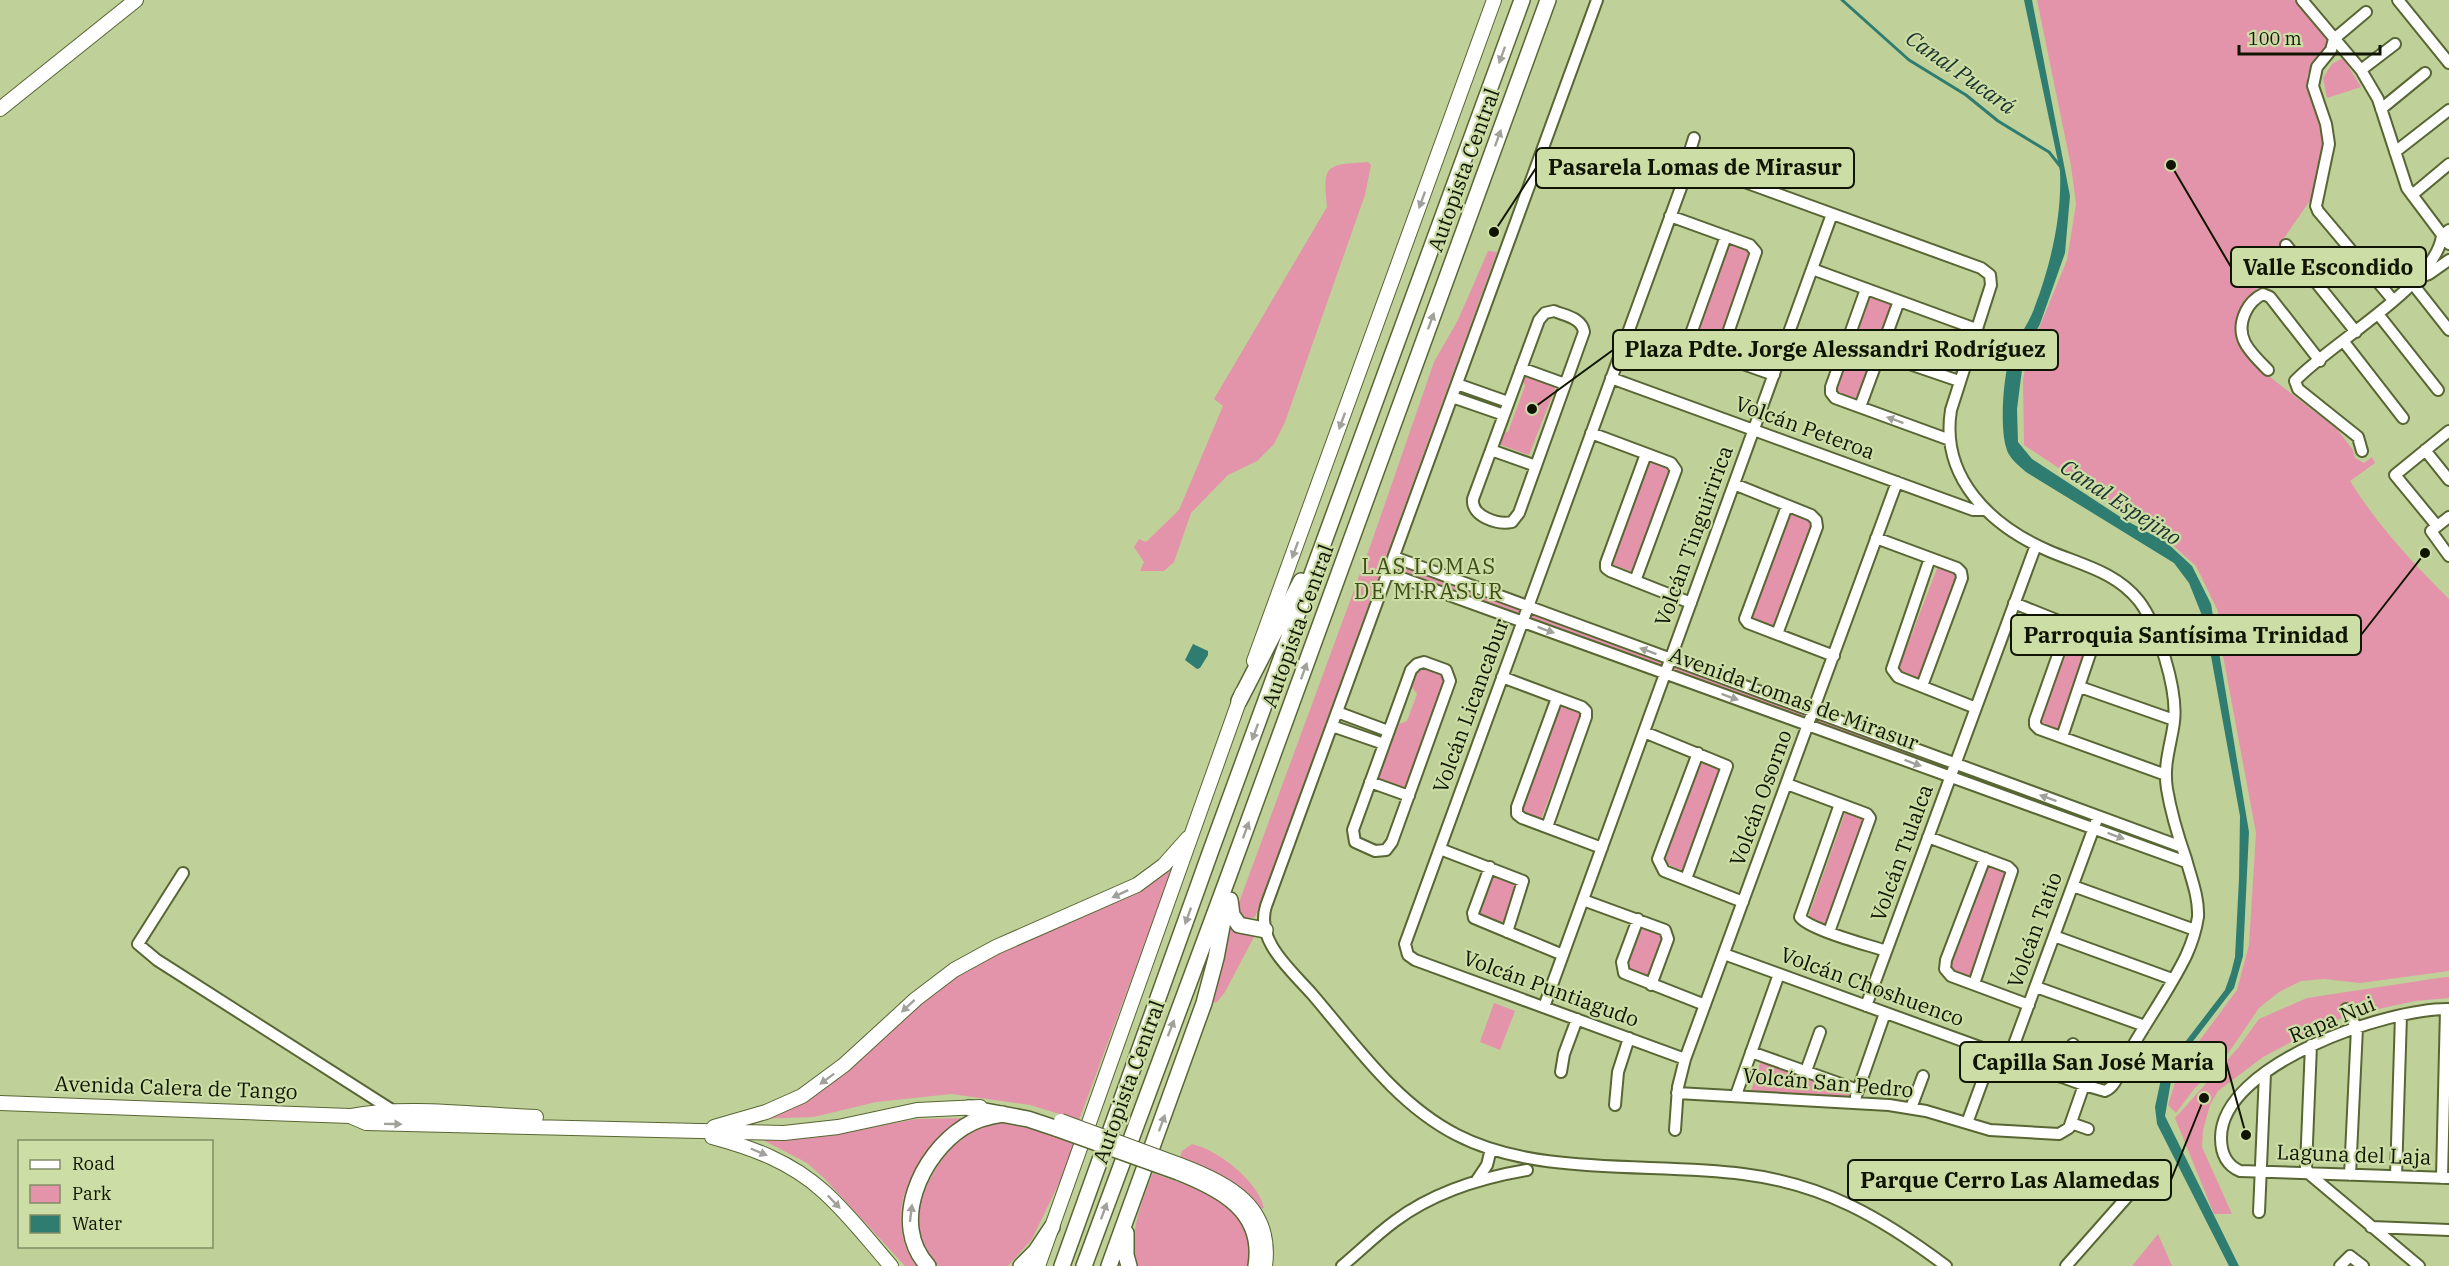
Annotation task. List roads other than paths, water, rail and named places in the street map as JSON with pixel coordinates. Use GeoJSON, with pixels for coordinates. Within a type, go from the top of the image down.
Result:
{"type":"FeatureCollection","features":[{"type":"Feature","properties":{"kind":"highway","name":"Autopista Central"},"geometry":{"type":"LineString","coordinates":[[1062,1266],[1522,0]]}},
{"type":"Feature","properties":{"kind":"highway","name":"Autopista Central"},"geometry":{"type":"LineString","coordinates":[[1084,1266],[1548,0]]}},
{"type":"Feature","properties":{"kind":"highway"},"geometry":{"type":"LineString","coordinates":[[1239,701],[1339,500]]}},
{"type":"Feature","properties":{"kind":"highway"},"geometry":{"type":"LineString","coordinates":[[1229,875],[1234,919],[1242,926],[1265,930]]}},
{"type":"Feature","properties":{"kind":"highway"},"geometry":{"type":"LineString","coordinates":[[1109,1266],[1209,988],[1219,942],[1229,875]]}},
{"type":"Feature","properties":{"kind":"highway"},"geometry":{"type":"LineString","coordinates":[[969,1108],[1059,1125],[1179,1168],[1218,1190],[1244,1213],[1257,1241],[1256,1266]]}},
{"type":"Feature","properties":{"kind":"highway"},"geometry":{"type":"LineString","coordinates":[[928,1266],[916,1249],[910,1233],[910,1210],[917,1188],[936,1155],[956,1133],[977,1120],[1003,1114]]}},
{"type":"Feature","properties":{"kind":"highway"},"geometry":{"type":"LineString","coordinates":[[1128,1218],[1126,1255],[1129,1266]]}},
{"type":"Feature","properties":{"kind":"highway"},"geometry":{"type":"LineString","coordinates":[[1021,1266],[1042,1244],[1052,1227]]}},
{"type":"Feature","properties":{"kind":"main road"},"geometry":{"type":"LineString","coordinates":[[1038,1266],[1239,701],[1494,0]]}},
{"type":"Feature","properties":{"kind":"main road"},"geometry":{"type":"LineString","coordinates":[[0,109],[130,2]]}},
{"type":"Feature","properties":{"kind":"main road"},"geometry":{"type":"LineString","coordinates":[[688,1130],[746,1119],[802,1096],[844,1065],[921,995],[954,970],[988,951],[1137,885],[1154,874],[1171,858],[1194,828]]}},
{"type":"Feature","properties":{"kind":"main road","name":"Avenida Calera de Tango"},"geometry":{"type":"LineString","coordinates":[[0,1103],[350,1116],[372,1112],[396,1112],[545,1118],[616,1123],[645,1128]]}},
{"type":"Feature","properties":{"kind":"main road","name":"Avenida Calera de Tango"},"geometry":{"type":"LineString","coordinates":[[350,1116],[366,1123],[798,1132],[838,1127],[917,1110],[1004,1108],[1059,1125]]}},
{"type":"Feature","properties":{"kind":"main road"},"geometry":{"type":"LineString","coordinates":[[688,1130],[761,1152],[801,1174],[832,1199],[891,1266]]}},
{"type":"Feature","properties":{"kind":"main road"},"geometry":{"type":"LineString","coordinates":[[1179,1168],[1230,1188],[1251,1208],[1260,1222],[1265,1238],[1265,1266]]}},
{"type":"Feature","properties":{"kind":"street"},"geometry":{"type":"LineString","coordinates":[[1597,0],[1264,912],[1265,930],[1280,957],[1401,1095],[1420,1112],[1449,1131],[1491,1149],[1542,1160],[1724,1172],[1796,1184],[1826,1194],[1873,1216],[1946,1266]]}},
{"type":"Feature","properties":{"kind":"street"},"geometry":{"type":"LineString","coordinates":[[2398,0],[2449,63]]}},
{"type":"Feature","properties":{"kind":"street"},"geometry":{"type":"LineString","coordinates":[[2304,1],[2361,70],[2378,99],[2407,188],[2447,237],[2438,253],[2414,281],[2378,314],[2295,381],[2295,386],[2358,437],[2362,451]]}},
{"type":"Feature","properties":{"kind":"street"},"geometry":{"type":"LineString","coordinates":[[2366,12],[2334,39],[2331,50],[2317,67],[2313,86],[2326,124],[2329,144],[2316,206],[2392,300]]}},
{"type":"Feature","properties":{"kind":"street"},"geometry":{"type":"LineString","coordinates":[[2361,70],[2395,44]]}},
{"type":"Feature","properties":{"kind":"street"},"geometry":{"type":"LineString","coordinates":[[2381,109],[2425,74]]}},
{"type":"Feature","properties":{"kind":"street"},"geometry":{"type":"LineString","coordinates":[[2395,152],[2449,110]]}},
{"type":"Feature","properties":{"kind":"street","name":"Volcán Licancabur"},"geometry":{"type":"LineString","coordinates":[[1406,951],[1407,939],[1522,621],[1670,216],[1687,171],[1692,165],[1689,154],[1694,138]]}},
{"type":"Feature","properties":{"kind":"street"},"geometry":{"type":"LineString","coordinates":[[2412,195],[2449,164]]}},
{"type":"Feature","properties":{"kind":"street"},"geometry":{"type":"LineString","coordinates":[[1692,165],[1698,165],[1982,268],[1990,275],[1991,285],[1951,410],[1950,440],[1953,458],[1961,479],[1986,510],[2036,545],[2100,570],[2118,581],[2135,597],[2150,621],[2171,681],[2174,720],[2166,757],[2166,776],[2169,800],[2197,898],[2198,915],[2195,930],[2185,957],[2145,1026],[2036,987]]}},
{"type":"Feature","properties":{"kind":"street","name":"Volcán Tinguiririca"},"geometry":{"type":"LineString","coordinates":[[1544,1007],[1832,214]]}},
{"type":"Feature","properties":{"kind":"street"},"geometry":{"type":"LineString","coordinates":[[1670,216],[1753,247],[1756,254],[1720,356]]}},
{"type":"Feature","properties":{"kind":"street"},"geometry":{"type":"LineString","coordinates":[[1726,236],[1688,340],[1692,346],[1774,375]]}},
{"type":"Feature","properties":{"kind":"street"},"geometry":{"type":"LineString","coordinates":[[2286,245],[2356,332]]}},
{"type":"Feature","properties":{"kind":"street"},"geometry":{"type":"LineString","coordinates":[[2414,281],[2449,260]]}},
{"type":"Feature","properties":{"kind":"street"},"geometry":{"type":"LineString","coordinates":[[1812,269],[1976,329]]}},
{"type":"Feature","properties":{"kind":"street"},"geometry":{"type":"LineString","coordinates":[[2414,281],[2449,330]]}},
{"type":"Feature","properties":{"kind":"street"},"geometry":{"type":"LineString","coordinates":[[1866,289],[1831,390],[1835,398],[1950,440]]}},
{"type":"Feature","properties":{"kind":"street"},"geometry":{"type":"LineString","coordinates":[[2268,370],[2244,343],[2240,324],[2250,303],[2263,294],[2270,297],[2320,361]]}},
{"type":"Feature","properties":{"kind":"street"},"geometry":{"type":"LineString","coordinates":[[1860,407],[1899,301]]}},
{"type":"Feature","properties":{"kind":"street"},"geometry":{"type":"LineString","coordinates":[[1554,311],[1577,320],[1584,329],[1565,384],[1517,516],[1512,522],[1501,522],[1478,513],[1473,505],[1491,450],[1540,317],[1548,312],[1554,311]]}},
{"type":"Feature","properties":{"kind":"street"},"geometry":{"type":"LineString","coordinates":[[2378,314],[2438,390]]}},
{"type":"Feature","properties":{"kind":"street"},"geometry":{"type":"LineString","coordinates":[[2343,342],[2403,418]]}},
{"type":"Feature","properties":{"kind":"street"},"geometry":{"type":"LineString","coordinates":[[1880,354],[1959,381]]}},
{"type":"Feature","properties":{"kind":"street"},"geometry":{"type":"LineString","coordinates":[[1521,368],[1565,384]]}},
{"type":"Feature","properties":{"kind":"street","name":"Volcán Peteroa"},"geometry":{"type":"LineString","coordinates":[[1611,378],[1973,510],[1986,510]]}},
{"type":"Feature","properties":{"kind":"street"},"geometry":{"type":"LineString","coordinates":[[1457,384],[1509,402]]}},
{"type":"Feature","properties":{"kind":"street"},"geometry":{"type":"LineString","coordinates":[[1452,397],[1504,415]]}},
{"type":"Feature","properties":{"kind":"street"},"geometry":{"type":"LineString","coordinates":[[2449,431],[2395,475],[2434,529],[2449,556]]}},
{"type":"Feature","properties":{"kind":"street"},"geometry":{"type":"LineString","coordinates":[[1591,433],[1671,463],[1676,472],[1635,581]]}},
{"type":"Feature","properties":{"kind":"street"},"geometry":{"type":"LineString","coordinates":[[1491,450],[1536,466]]}},
{"type":"Feature","properties":{"kind":"street"},"geometry":{"type":"LineString","coordinates":[[2426,450],[2449,480]]}},
{"type":"Feature","properties":{"kind":"street"},"geometry":{"type":"LineString","coordinates":[[1646,454],[1606,565],[1610,571],[1691,603]]}},
{"type":"Feature","properties":{"kind":"street","name":"Volcán Osorno"},"geometry":{"type":"LineString","coordinates":[[1675,1130],[1677,1093],[1685,1059],[1897,483]]}},
{"type":"Feature","properties":{"kind":"street"},"geometry":{"type":"LineString","coordinates":[[1734,484],[1811,515],[1816,520],[1817,527],[1777,634]]}},
{"type":"Feature","properties":{"kind":"street"},"geometry":{"type":"LineString","coordinates":[[1787,506],[1746,619],[1748,623],[1834,656]]}},
{"type":"Feature","properties":{"kind":"street"},"geometry":{"type":"LineString","coordinates":[[2434,529],[2449,517]]}},
{"type":"Feature","properties":{"kind":"street"},"geometry":{"type":"LineString","coordinates":[[1876,538],[1957,568],[1962,575],[1922,686]]}},
{"type":"Feature","properties":{"kind":"street","name":"Volcán Tulalca"},"geometry":{"type":"LineString","coordinates":[[1866,1006],[2036,545]]}},
{"type":"Feature","properties":{"kind":"street","name":"Avenida Lomas de Mirasur"},"geometry":{"type":"LineString","coordinates":[[1394,557],[2182,847]]}},
{"type":"Feature","properties":{"kind":"street"},"geometry":{"type":"LineString","coordinates":[[1930,558],[1892,666],[1895,675],[1976,708]]}},
{"type":"Feature","properties":{"kind":"street","name":"Avenida Lomas de Mirasur"},"geometry":{"type":"LineString","coordinates":[[1388,573],[2186,862]]}},
{"type":"Feature","properties":{"kind":"street"},"geometry":{"type":"LineString","coordinates":[[2014,603],[2092,633],[2097,639],[2062,737]]}},
{"type":"Feature","properties":{"kind":"street"},"geometry":{"type":"LineString","coordinates":[[2069,624],[2035,723],[2039,729],[2166,776]]}},
{"type":"Feature","properties":{"kind":"street"},"geometry":{"type":"LineString","coordinates":[[1424,662],[1446,670],[1450,678],[1449,684],[1391,845],[1382,851],[1354,842],[1352,833],[1384,744],[1414,667],[1424,662]]}},
{"type":"Feature","properties":{"kind":"street"},"geometry":{"type":"LineString","coordinates":[[1502,677],[1582,707],[1587,715],[1546,827]]}},
{"type":"Feature","properties":{"kind":"street"},"geometry":{"type":"LineString","coordinates":[[2080,687],[2174,720]]}},
{"type":"Feature","properties":{"kind":"street"},"geometry":{"type":"LineString","coordinates":[[1557,698],[1516,810],[1519,816],[1602,848]]}},
{"type":"Feature","properties":{"kind":"street"},"geometry":{"type":"LineString","coordinates":[[1337,712],[1388,731]]}},
{"type":"Feature","properties":{"kind":"street"},"geometry":{"type":"LineString","coordinates":[[1332,726],[1384,744]]}},
{"type":"Feature","properties":{"kind":"street"},"geometry":{"type":"LineString","coordinates":[[1644,732],[1725,764],[1727,768],[1686,879]]}},
{"type":"Feature","properties":{"kind":"street"},"geometry":{"type":"LineString","coordinates":[[1698,753],[1658,859],[1664,871],[1743,902]]}},
{"type":"Feature","properties":{"kind":"street"},"geometry":{"type":"LineString","coordinates":[[1370,782],[1409,796]]}},
{"type":"Feature","properties":{"kind":"street"},"geometry":{"type":"LineString","coordinates":[[1787,784],[1867,814],[1870,818],[1829,932]]}},
{"type":"Feature","properties":{"kind":"street"},"geometry":{"type":"LineString","coordinates":[[1840,804],[1800,917],[1803,921],[1829,932],[1886,951]]}},
{"type":"Feature","properties":{"kind":"street","name":"Volcán Tatio"},"geometry":{"type":"LineString","coordinates":[[2009,1058],[2098,816]]}},
{"type":"Feature","properties":{"kind":"street"},"geometry":{"type":"LineString","coordinates":[[1928,837],[2008,867],[2013,871],[1974,984]]}},
{"type":"Feature","properties":{"kind":"street"},"geometry":{"type":"LineString","coordinates":[[1440,849],[1523,881],[1507,932]]}},
{"type":"Feature","properties":{"kind":"street"},"geometry":{"type":"LineString","coordinates":[[1985,858],[1946,960],[1945,969],[1951,976],[2029,1005]]}},
{"type":"Feature","properties":{"kind":"street"},"geometry":{"type":"LineString","coordinates":[[1490,867],[1473,914],[1474,918],[1563,955]]}},
{"type":"Feature","properties":{"kind":"street"},"geometry":{"type":"LineString","coordinates":[[183,873],[138,944],[157,960],[396,1112]]}},
{"type":"Feature","properties":{"kind":"street"},"geometry":{"type":"LineString","coordinates":[[2073,886],[2195,930]]}},
{"type":"Feature","properties":{"kind":"street"},"geometry":{"type":"LineString","coordinates":[[1583,900],[1662,928],[1668,936],[1651,985]]}},
{"type":"Feature","properties":{"kind":"street"},"geometry":{"type":"LineString","coordinates":[[1638,919],[1621,968],[1626,975],[1705,1005]]}},
{"type":"Feature","properties":{"kind":"street"},"geometry":{"type":"LineString","coordinates":[[2054,936],[2172,979]]}},
{"type":"Feature","properties":{"kind":"street","name":"Volcán Puntiagudo"},"geometry":{"type":"LineString","coordinates":[[1406,951],[1415,960],[1685,1059]]}},
{"type":"Feature","properties":{"kind":"street","name":"Volcán Choshuenco"},"geometry":{"type":"LineString","coordinates":[[1724,954],[2102,1091],[2113,1086],[2145,1026]]}},
{"type":"Feature","properties":{"kind":"street"},"geometry":{"type":"LineString","coordinates":[[1736,1095],[1779,974]]}},
{"type":"Feature","properties":{"kind":"street"},"geometry":{"type":"LineString","coordinates":[[2346,1009],[2357,1028],[2350,1175]]}},
{"type":"Feature","properties":{"kind":"street"},"geometry":{"type":"LineString","coordinates":[[2445,1178],[2447,1009]]}},
{"type":"Feature","properties":{"kind":"street","name":"Rapa Nui"},"geometry":{"type":"LineString","coordinates":[[2222,1125],[2226,1112],[2240,1093],[2311,1045],[2401,1015],[2447,1009]]}},
{"type":"Feature","properties":{"kind":"street"},"geometry":{"type":"LineString","coordinates":[[1855,1102],[1885,1013]]}},
{"type":"Feature","properties":{"kind":"street"},"geometry":{"type":"LineString","coordinates":[[2396,1176],[2401,1015]]}},
{"type":"Feature","properties":{"kind":"street"},"geometry":{"type":"LineString","coordinates":[[1561,1072],[1564,1054],[1577,1019]]}},
{"type":"Feature","properties":{"kind":"street"},"geometry":{"type":"LineString","coordinates":[[1806,1071],[1820,1032]]}},
{"type":"Feature","properties":{"kind":"street"},"geometry":{"type":"LineString","coordinates":[[1615,1105],[1618,1072],[1629,1038]]}},
{"type":"Feature","properties":{"kind":"street"},"geometry":{"type":"LineString","coordinates":[[2061,1077],[2073,1044]]}},
{"type":"Feature","properties":{"kind":"street"},"geometry":{"type":"LineString","coordinates":[[2311,1045],[2306,1167],[2308,1173],[2419,1266]]}},
{"type":"Feature","properties":{"kind":"street"},"geometry":{"type":"LineString","coordinates":[[1751,1052],[1858,1090]]}},
{"type":"Feature","properties":{"kind":"street"},"geometry":{"type":"LineString","coordinates":[[1967,1123],[1992,1052]]}},
{"type":"Feature","properties":{"kind":"street"},"geometry":{"type":"LineString","coordinates":[[2259,1212],[2265,1074]]}},
{"type":"Feature","properties":{"kind":"street"},"geometry":{"type":"LineString","coordinates":[[1911,1108],[1923,1076]]}},
{"type":"Feature","properties":{"kind":"street"},"geometry":{"type":"LineString","coordinates":[[2084,1085],[2071,1122],[2088,1129]]}},
{"type":"Feature","properties":{"kind":"street","name":"Volcán San Pedro"},"geometry":{"type":"LineString","coordinates":[[1677,1093],[1855,1102],[1911,1108],[1990,1130],[2059,1134],[2067,1130],[2071,1122]]}},
{"type":"Feature","properties":{"kind":"street","name":"Laguna del Laja"},"geometry":{"type":"LineString","coordinates":[[2222,1125],[2222,1150],[2230,1166],[2240,1171],[2445,1178]]}},
{"type":"Feature","properties":{"kind":"street"},"geometry":{"type":"LineString","coordinates":[[1477,1179],[1487,1164],[1491,1149]]}},
{"type":"Feature","properties":{"kind":"street"},"geometry":{"type":"LineString","coordinates":[[1342,1266],[1410,1210],[1436,1196],[1477,1179],[1527,1170]]}},
{"type":"Feature","properties":{"kind":"street"},"geometry":{"type":"LineString","coordinates":[[2066,1266],[2134,1189]]}},
{"type":"Feature","properties":{"kind":"street"},"geometry":{"type":"LineString","coordinates":[[2371,1227],[2449,1230]]}},
{"type":"Feature","properties":{"kind":"street"},"geometry":{"type":"LineString","coordinates":[[2340,1266],[2350,1256],[2363,1266]]}},
{"type":"Feature","properties":{"kind":"water"},"geometry":{"type":"Polygon","coordinates":[[[2024,0],[2032,0],[2070,196],[2065,253],[2040,324],[2024,354],[2017,409],[2018,442],[2032,459],[2125,520],[2166,542],[2192,566],[2211,604],[2249,832],[2243,956],[2234,988],[2184,1053],[2171,1081],[2165,1116],[2239,1266],[2229,1266],[2157,1124],[2155,1107],[2161,1079],[2179,1050],[2225,990],[2235,957],[2240,816],[2205,623],[2189,583],[2174,563],[2026,472],[2009,454],[2004,438],[2003,404],[2009,360],[2032,313],[2046,274],[2057,222],[2060,188],[2060,171],[2024,0]]]}},
{"type":"Feature","properties":{"kind":"water"},"geometry":{"type":"Polygon","coordinates":[[[1193,644],[1208,651],[1208,655],[1197,669],[1185,660],[1193,644]]]}},
{"type":"Feature","properties":{"kind":"waterway","name":"Canal Pucará"},"geometry":{"type":"LineString","coordinates":[[1842,0],[1909,60],[1966,95],[1998,121],[2049,152],[2060,166]]}},
{"type":"Feature","properties":{"kind":"place","name":"Valle Escondido"},"geometry":{"type":"Point","coordinates":[2171,165]}},
{"type":"Feature","properties":{"kind":"place","name":"Pasarela Lomas de Mirasur"},"geometry":{"type":"Point","coordinates":[1494,232]}},
{"type":"Feature","properties":{"kind":"place","name":"Plaza Pdte. Jorge Alessandri Rodríguez"},"geometry":{"type":"Point","coordinates":[1532,409]}},
{"type":"Feature","properties":{"kind":"place","name":"Parroquia Santísima Trinidad"},"geometry":{"type":"Point","coordinates":[2425,553]}},
{"type":"Feature","properties":{"kind":"place","name":"Parque Cerro Las Alamedas"},"geometry":{"type":"Point","coordinates":[2204,1098]}},
{"type":"Feature","properties":{"kind":"place","name":"Capilla San José María"},"geometry":{"type":"Point","coordinates":[2246,1135]}},
{"type":"Feature","properties":{"kind":"district","name":"LAS LOMAS DE MIRASUR"},"geometry":{"type":"Point","coordinates":[1429,578]}},
{"type":"Feature","properties":{"kind":"water label","name":"Canal Espejino"},"geometry":{"type":"Point","coordinates":[2121,502]}}]}
